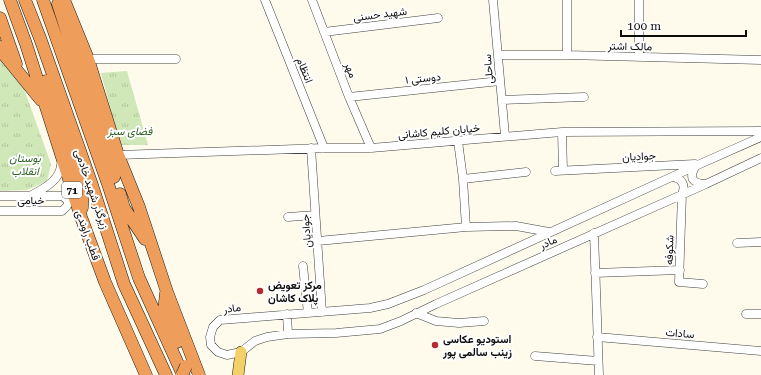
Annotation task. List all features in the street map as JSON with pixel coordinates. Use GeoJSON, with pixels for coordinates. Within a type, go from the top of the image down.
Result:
{"type":"FeatureCollection","features":[{"type":"Feature","properties":{"kind":"highway","name":"قطب راوندی"},"geometry":{"type":"LineString","coordinates":[[10,0],[26,44],[81,217],[105,282],[146,373]]}},
{"type":"Feature","properties":{"kind":"highway"},"geometry":{"type":"LineString","coordinates":[[20,0],[83,190],[81,217]]}},
{"type":"Feature","properties":{"kind":"highway","name":"زیرگذر شهید خادمی"},"geometry":{"type":"LineString","coordinates":[[25,0],[92,185],[124,284],[166,375]]}},
{"type":"Feature","properties":{"kind":"highway","name":"زیرگذر شهید خادمی"},"geometry":{"type":"LineString","coordinates":[[43,0],[108,184],[139,278],[184,372]]}},
{"type":"Feature","properties":{"kind":"highway"},"geometry":{"type":"LineString","coordinates":[[56,0],[124,208],[153,252]]}},
{"type":"Feature","properties":{"kind":"highway"},"geometry":{"type":"LineString","coordinates":[[64,0],[88,59],[118,155],[139,207],[166,292],[199,375]]}},
{"type":"Feature","properties":{"kind":"highway"},"geometry":{"type":"LineString","coordinates":[[0,18],[19,73]]}},
{"type":"Feature","properties":{"kind":"highway"},"geometry":{"type":"LineString","coordinates":[[0,47],[1,51],[46,106]]}},
{"type":"Feature","properties":{"kind":"highway"},"geometry":{"type":"LineString","coordinates":[[166,292],[164,311],[182,354],[184,372]]}},
{"type":"Feature","properties":{"kind":"main road"},"geometry":{"type":"LineString","coordinates":[[238,375],[241,352]]}},
{"type":"Feature","properties":{"kind":"street","name":"انتظام"},"geometry":{"type":"LineString","coordinates":[[265,0],[324,148]]}},
{"type":"Feature","properties":{"kind":"street","name":"مهر"},"geometry":{"type":"LineString","coordinates":[[312,0],[349,97],[371,148]]}},
{"type":"Feature","properties":{"kind":"street","name":"ساحلی"},"geometry":{"type":"LineString","coordinates":[[493,0],[505,136]]}},
{"type":"Feature","properties":{"kind":"street"},"geometry":{"type":"LineString","coordinates":[[567,0],[567,55]]}},
{"type":"Feature","properties":{"kind":"street"},"geometry":{"type":"LineString","coordinates":[[639,0],[639,57]]}},
{"type":"Feature","properties":{"kind":"street","name":"شهید حسنی"},"geometry":{"type":"LineString","coordinates":[[324,32],[438,18]]}},
{"type":"Feature","properties":{"kind":"street","name":"مالک اشتر"},"geometry":{"type":"LineString","coordinates":[[498,55],[567,55],[761,60]]}},
{"type":"Feature","properties":{"kind":"street"},"geometry":{"type":"LineString","coordinates":[[88,59],[176,58]]}},
{"type":"Feature","properties":{"kind":"street","name":"دوستی ۱"},"geometry":{"type":"LineString","coordinates":[[349,97],[500,81]]}},
{"type":"Feature","properties":{"kind":"street"},"geometry":{"type":"LineString","coordinates":[[502,100],[584,97]]}},
{"type":"Feature","properties":{"kind":"street","name":"خیابان کلیم کاشانی"},"geometry":{"type":"LineString","coordinates":[[118,155],[311,148],[371,148],[562,132],[761,131]]}},
{"type":"Feature","properties":{"kind":"street","name":"جوادیان"},"geometry":{"type":"LineString","coordinates":[[562,132],[559,170],[697,165]]}},
{"type":"Feature","properties":{"kind":"street","name":"مادر"},"geometry":{"type":"LineString","coordinates":[[761,137],[424,290],[388,304],[370,308],[220,320],[213,327],[210,337],[211,345],[218,352],[227,355],[241,352],[255,341],[267,337],[288,334],[336,333],[380,328],[401,321],[761,158]]}},
{"type":"Feature","properties":{"kind":"street"},"geometry":{"type":"LineString","coordinates":[[458,141],[463,179],[466,227]]}},
{"type":"Feature","properties":{"kind":"street","name":"جوادیان"},"geometry":{"type":"LineString","coordinates":[[311,148],[322,312]]}},
{"type":"Feature","properties":{"kind":"street"},"geometry":{"type":"LineString","coordinates":[[29,196],[54,180],[60,171],[62,158]]}},
{"type":"Feature","properties":{"kind":"street"},"geometry":{"type":"LineString","coordinates":[[697,165],[692,172],[692,177],[694,181],[699,184],[706,184]]}},
{"type":"Feature","properties":{"kind":"street"},"geometry":{"type":"LineString","coordinates":[[463,179],[526,172]]}},
{"type":"Feature","properties":{"kind":"street","name":"شکوفه"},"geometry":{"type":"LineString","coordinates":[[672,177],[677,177],[684,184],[682,194],[679,282],[703,284]]}},
{"type":"Feature","properties":{"kind":"street","name":"خیامی"},"geometry":{"type":"LineString","coordinates":[[0,196],[62,196],[68,202],[68,206],[62,212],[0,211]]}},
{"type":"Feature","properties":{"kind":"street"},"geometry":{"type":"LineString","coordinates":[[288,217],[315,215]]}},
{"type":"Feature","properties":{"kind":"street"},"geometry":{"type":"LineString","coordinates":[[318,241],[466,227],[516,226],[549,232]]}},
{"type":"Feature","properties":{"kind":"street"},"geometry":{"type":"LineString","coordinates":[[594,234],[599,375]]}},
{"type":"Feature","properties":{"kind":"street"},"geometry":{"type":"LineString","coordinates":[[737,243],[761,242]]}},
{"type":"Feature","properties":{"kind":"street"},"geometry":{"type":"LineString","coordinates":[[303,266],[308,313]]}},
{"type":"Feature","properties":{"kind":"street"},"geometry":{"type":"LineString","coordinates":[[595,273],[680,270]]}},
{"type":"Feature","properties":{"kind":"street"},"geometry":{"type":"LineString","coordinates":[[416,313],[436,321],[444,322],[459,323],[484,320]]}},
{"type":"Feature","properties":{"kind":"street"},"geometry":{"type":"LineString","coordinates":[[287,314],[288,334]]}},
{"type":"Feature","properties":{"kind":"street"},"geometry":{"type":"LineString","coordinates":[[746,314],[761,314]]}},
{"type":"Feature","properties":{"kind":"street","name":"سادات"},"geometry":{"type":"LineString","coordinates":[[597,337],[761,351]]}},
{"type":"Feature","properties":{"kind":"street"},"geometry":{"type":"LineString","coordinates":[[535,356],[598,361]]}},
{"type":"Feature","properties":{"kind":"green space","name":"بوستان انقلاب"},"geometry":{"type":"Polygon","coordinates":[[[0,22],[51,164],[47,181],[27,190],[0,191],[0,22]]]}},
{"type":"Feature","properties":{"kind":"green space","name":"فضای سبز"},"geometry":{"type":"Polygon","coordinates":[[[127,71],[148,145],[120,145],[101,73],[127,71]]]}},
{"type":"Feature","properties":{"kind":"place","name":"مرکز تعویض پلاک کاشان"},"geometry":{"type":"Point","coordinates":[260,291]}},
{"type":"Feature","properties":{"kind":"place","name":"استودیو عکاسی زینب سالمی پور"},"geometry":{"type":"Point","coordinates":[435,345]}}]}
